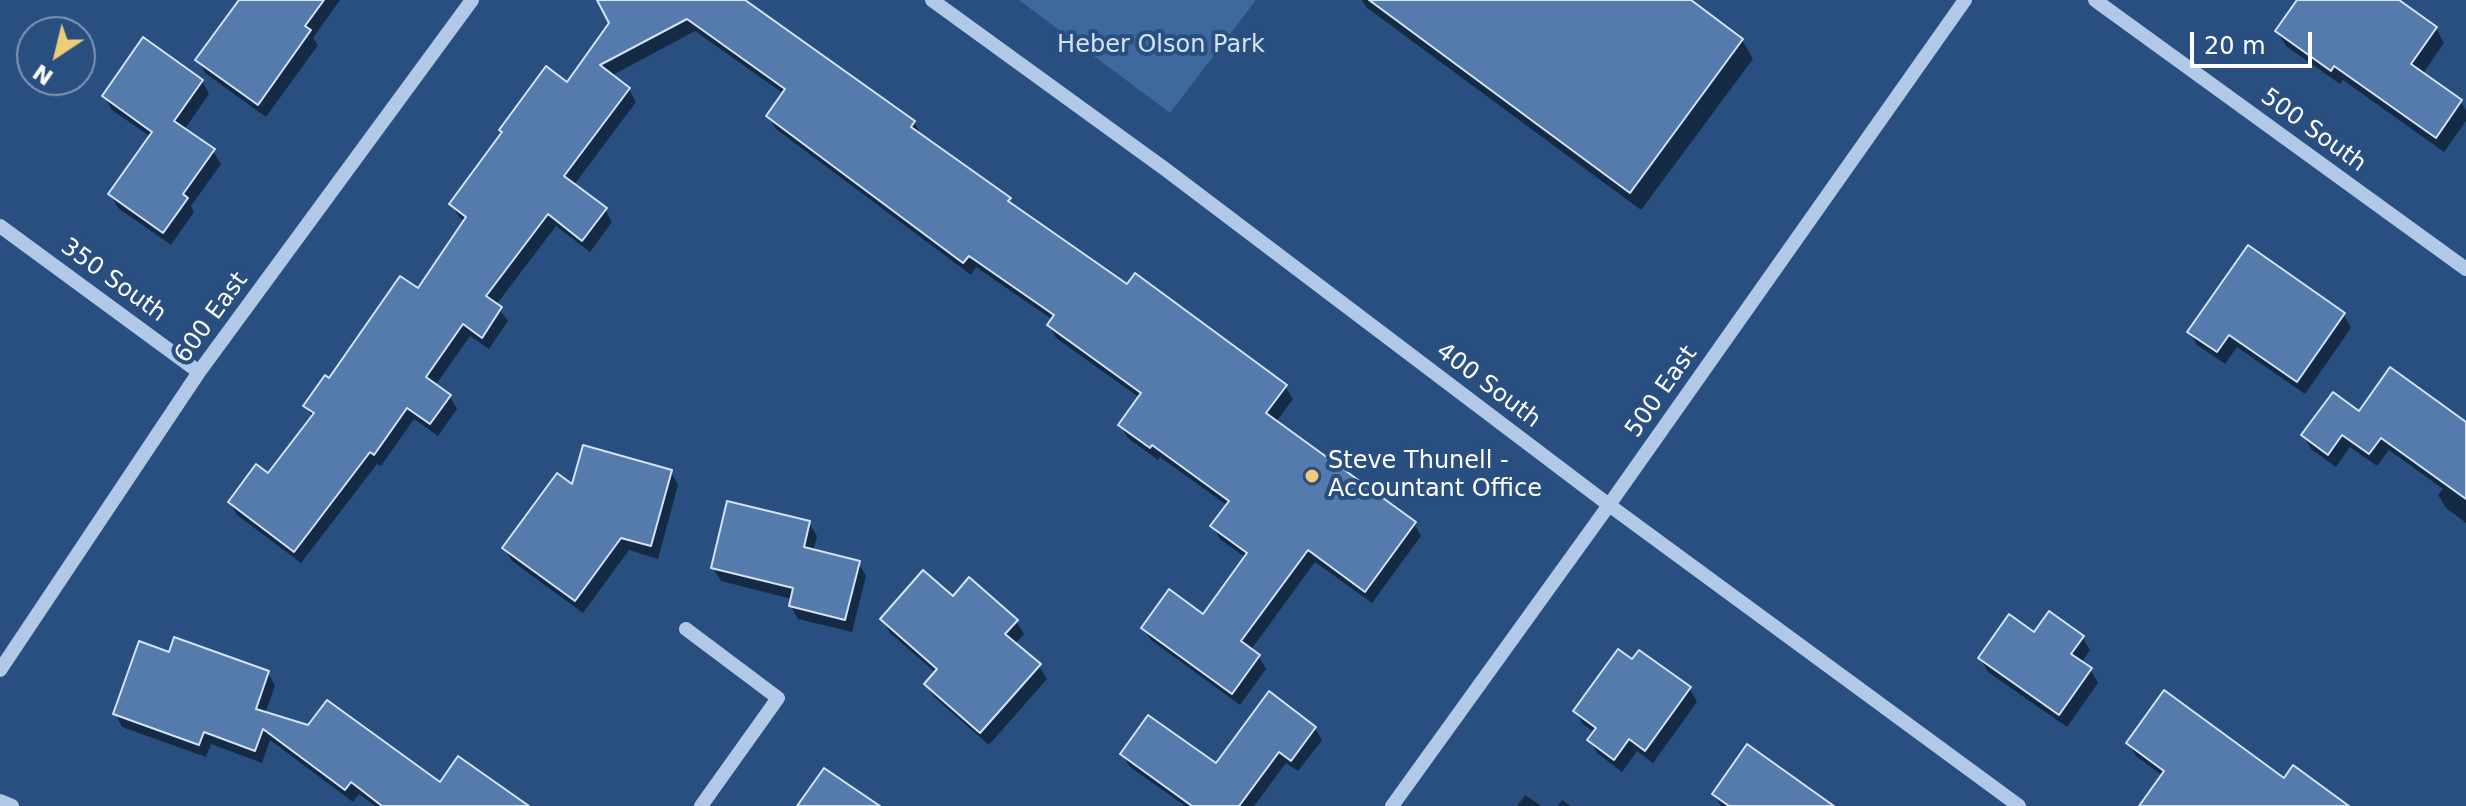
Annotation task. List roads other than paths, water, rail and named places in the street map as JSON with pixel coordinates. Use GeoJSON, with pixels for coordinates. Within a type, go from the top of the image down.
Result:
{"type":"FeatureCollection","features":[{"type":"Feature","properties":{"kind":"street","name":"600 East"},"geometry":{"type":"LineString","coordinates":[[0,670],[199,372],[472,0]]}},
{"type":"Feature","properties":{"kind":"street","name":"400 South"},"geometry":{"type":"LineString","coordinates":[[932,0],[1165,169],[1609,505],[2019,806]]}},
{"type":"Feature","properties":{"kind":"street","name":"500 East"},"geometry":{"type":"LineString","coordinates":[[1392,806],[1609,505],[1965,0]]}},
{"type":"Feature","properties":{"kind":"street","name":"500 South"},"geometry":{"type":"LineString","coordinates":[[2095,0],[2466,269]]}},
{"type":"Feature","properties":{"kind":"street","name":"350 South"},"geometry":{"type":"LineString","coordinates":[[0,226],[199,372]]}},
{"type":"Feature","properties":{"kind":"street"},"geometry":{"type":"LineString","coordinates":[[686,629],[778,698],[701,806]]}},
{"type":"Feature","properties":{"kind":"street"},"geometry":{"type":"LineString","coordinates":[[0,801],[12,806]]}},
{"type":"Feature","properties":{"kind":"place","name":"Steve Thunell - Accountant Office"},"geometry":{"type":"Point","coordinates":[1312,476]}},
{"type":"Feature","properties":{"kind":"park label","name":"Heber Olson Park"},"geometry":{"type":"Point","coordinates":[1161,46]}}]}
